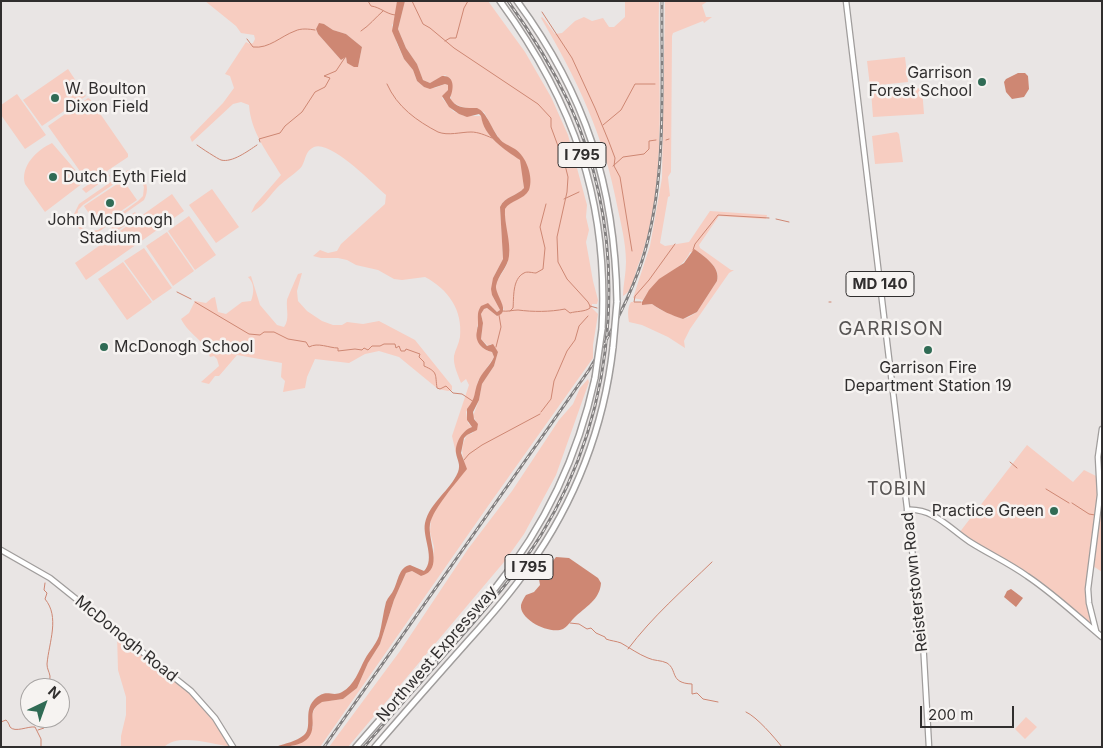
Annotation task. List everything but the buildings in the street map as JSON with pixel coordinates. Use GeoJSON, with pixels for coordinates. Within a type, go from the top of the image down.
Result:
{"type":"FeatureCollection","features":[{"type":"Feature","properties":{"kind":"highway","name":"Northwest Expressway"},"geometry":{"type":"LineString","coordinates":[[356,747],[496,587],[530,540],[566,474],[582,427],[595,378],[602,329],[603,282],[599,230],[592,191],[563,106],[548,75],[500,1]]}},
{"type":"Feature","properties":{"kind":"highway","name":"Northwest Expressway"},"geometry":{"type":"LineString","coordinates":[[375,747],[507,596],[548,538],[578,480],[594,438],[605,397],[613,348],[617,302],[616,260],[605,188],[592,141],[576,100],[561,69],[517,1]]}},
{"type":"Feature","properties":{"kind":"main road","name":"Reisterstown Road"},"geometry":{"type":"LineString","coordinates":[[846,1],[922,641],[929,747]]}},
{"type":"Feature","properties":{"kind":"main road"},"geometry":{"type":"LineString","coordinates":[[1096,632],[1089,603],[1088,589],[1100,495],[1098,457],[1102,429]]}},
{"type":"Feature","properties":{"kind":"main road"},"geometry":{"type":"LineString","coordinates":[[907,510],[920,510],[934,515],[972,544],[1036,582],[1102,637]]}},
{"type":"Feature","properties":{"kind":"main road","name":"McDonogh Road"},"geometry":{"type":"LineString","coordinates":[[1,550],[50,578],[191,691],[215,718],[233,747]]}},
{"type":"Feature","properties":{"kind":"shaded area"},"geometry":{"type":"Polygon","coordinates":[[[205,1],[397,1],[395,21],[392,25],[397,44],[404,59],[413,70],[417,81],[424,87],[435,88],[445,84],[448,85],[448,90],[442,98],[453,111],[464,116],[481,116],[483,124],[496,142],[521,160],[524,188],[508,198],[500,207],[503,259],[493,278],[492,295],[500,310],[497,312],[490,305],[483,305],[477,333],[480,345],[492,352],[494,357],[478,381],[475,397],[466,412],[468,423],[472,427],[461,437],[456,453],[452,436],[469,385],[466,379],[461,383],[454,363],[460,327],[456,309],[447,294],[425,277],[402,280],[394,279],[378,270],[356,265],[347,260],[313,256],[320,250],[328,253],[337,251],[341,244],[385,204],[386,195],[341,156],[331,150],[314,147],[307,153],[300,168],[279,186],[262,205],[251,213],[255,205],[281,175],[257,134],[250,115],[249,105],[241,102],[233,104],[192,142],[190,137],[223,103],[234,88],[230,76],[225,74],[246,42],[253,43],[255,39],[254,35],[241,33],[236,26],[205,1]],[[324,24],[316,29],[318,34],[341,60],[346,57],[347,63],[358,67],[362,47],[346,34],[333,30],[324,24]]]}},
{"type":"Feature","properties":{"kind":"shaded area"},"geometry":{"type":"Polygon","coordinates":[[[397,1],[405,1],[398,29],[406,48],[417,64],[423,80],[430,83],[442,76],[449,78],[452,83],[450,98],[452,102],[462,107],[477,108],[484,113],[496,135],[523,157],[530,173],[530,185],[527,193],[505,209],[509,256],[496,286],[503,311],[497,316],[487,308],[481,314],[483,323],[481,339],[487,346],[493,344],[498,352],[494,366],[482,384],[479,400],[473,412],[474,419],[478,424],[477,430],[464,438],[461,453],[467,469],[440,504],[430,524],[434,561],[432,568],[428,573],[421,576],[412,571],[406,573],[394,600],[380,644],[368,663],[357,688],[343,699],[322,702],[317,705],[312,715],[312,730],[307,739],[286,747],[276,747],[294,741],[307,732],[309,709],[318,696],[326,693],[338,694],[350,686],[377,639],[386,602],[393,591],[401,571],[410,565],[424,571],[427,566],[429,554],[425,535],[425,523],[431,509],[458,472],[459,462],[456,453],[458,441],[472,427],[467,420],[467,409],[474,398],[479,379],[494,357],[492,352],[480,345],[476,335],[478,312],[481,306],[488,303],[497,312],[500,310],[491,289],[493,278],[503,259],[500,207],[508,198],[524,188],[520,160],[501,147],[490,136],[479,114],[467,117],[449,107],[442,96],[448,90],[448,85],[445,84],[430,89],[417,81],[413,70],[404,59],[392,31],[397,1]]]}},
{"type":"Feature","properties":{"kind":"shaded area"},"geometry":{"type":"Polygon","coordinates":[[[405,1],[488,1],[525,52],[551,97],[568,135],[587,205],[586,217],[589,230],[586,242],[598,300],[597,304],[592,304],[592,308],[598,314],[593,358],[320,747],[289,747],[298,744],[313,727],[312,716],[318,704],[343,699],[357,688],[368,663],[380,644],[394,600],[406,573],[412,571],[421,576],[433,564],[434,547],[430,532],[431,518],[466,469],[462,452],[463,444],[467,435],[473,433],[476,421],[473,416],[482,384],[494,366],[498,352],[491,344],[488,346],[481,339],[483,323],[481,314],[487,308],[497,316],[504,310],[497,294],[496,284],[508,260],[505,209],[510,203],[524,194],[530,184],[527,167],[521,155],[499,138],[484,112],[463,107],[451,101],[451,79],[445,75],[430,83],[423,80],[417,64],[406,48],[398,29],[405,1]]]}},
{"type":"Feature","properties":{"kind":"shaded area"},"geometry":{"type":"Polygon","coordinates":[[[625,1],[659,1],[660,134],[654,200],[648,232],[632,286],[623,296],[626,266],[625,248],[622,226],[605,155],[588,108],[541,18],[544,19],[555,34],[562,33],[575,21],[584,17],[592,21],[603,18],[609,27],[614,27],[625,17],[625,1]]]}},
{"type":"Feature","properties":{"kind":"shaded area"},"geometry":{"type":"Polygon","coordinates":[[[665,1],[708,1],[702,5],[706,17],[712,17],[704,23],[703,21],[673,33],[672,36],[671,172],[668,177],[670,196],[668,197],[660,243],[665,246],[689,242],[710,211],[767,215],[766,219],[719,216],[699,245],[700,248],[731,270],[734,270],[729,273],[690,329],[684,341],[685,348],[668,337],[642,325],[629,322],[628,315],[631,302],[642,302],[643,305],[652,304],[683,319],[689,317],[697,312],[717,281],[718,276],[715,268],[699,252],[690,252],[681,265],[654,286],[643,300],[633,298],[650,246],[662,178],[665,1]]]}},
{"type":"Feature","properties":{"kind":"shaded area"},"geometry":{"type":"Polygon","coordinates":[[[319,23],[346,34],[362,47],[358,67],[347,63],[346,57],[341,60],[318,34],[316,29],[319,23]]]}},
{"type":"Feature","properties":{"kind":"shaded area"},"geometry":{"type":"Polygon","coordinates":[[[905,57],[908,82],[870,86],[867,61],[905,57]]]}},
{"type":"Feature","properties":{"kind":"shaded area","name":"W. Boulton Dixon Field"},"geometry":{"type":"Polygon","coordinates":[[[68,69],[86,96],[42,126],[23,100],[68,69]]]}},
{"type":"Feature","properties":{"kind":"shaded area"},"geometry":{"type":"Polygon","coordinates":[[[1018,73],[1025,73],[1028,76],[1029,89],[1024,97],[1012,99],[1006,92],[1004,82],[1018,73]]]}},
{"type":"Feature","properties":{"kind":"shaded area"},"geometry":{"type":"Polygon","coordinates":[[[922,88],[924,114],[873,117],[871,91],[922,88]]]}},
{"type":"Feature","properties":{"kind":"shaded area"},"geometry":{"type":"Polygon","coordinates":[[[17,94],[46,135],[25,149],[1,115],[1,105],[17,94]]]}},
{"type":"Feature","properties":{"kind":"shaded area"},"geometry":{"type":"Polygon","coordinates":[[[88,98],[128,154],[128,157],[107,171],[110,176],[86,193],[82,189],[89,184],[48,126],[88,98]]]}},
{"type":"Feature","properties":{"kind":"shaded area"},"geometry":{"type":"Polygon","coordinates":[[[897,132],[899,134],[903,162],[875,164],[872,136],[897,132]]]}},
{"type":"Feature","properties":{"kind":"shaded area","name":"Dutch Eyth Field"},"geometry":{"type":"Polygon","coordinates":[[[52,143],[84,180],[83,183],[45,212],[25,184],[24,177],[27,165],[31,159],[52,143]]]}},
{"type":"Feature","properties":{"kind":"shaded area"},"geometry":{"type":"Polygon","coordinates":[[[128,170],[138,174],[146,183],[147,189],[144,200],[97,233],[85,233],[76,226],[73,216],[79,204],[128,170]],[[127,175],[78,210],[77,218],[82,228],[90,231],[98,230],[143,196],[144,187],[142,182],[134,176],[127,175]]]}},
{"type":"Feature","properties":{"kind":"shaded area","name":"John McDonogh Stadium"},"geometry":{"type":"Polygon","coordinates":[[[123,180],[137,200],[98,227],[84,206],[123,180]]]}},
{"type":"Feature","properties":{"kind":"shaded area"},"geometry":{"type":"Polygon","coordinates":[[[212,189],[239,227],[216,243],[189,205],[212,189]]]}},
{"type":"Feature","properties":{"kind":"shaded area"},"geometry":{"type":"Polygon","coordinates":[[[172,194],[184,211],[86,280],[75,263],[172,194]]]}},
{"type":"Feature","properties":{"kind":"shaded area"},"geometry":{"type":"Polygon","coordinates":[[[135,212],[138,216],[113,234],[110,229],[135,212]]]}},
{"type":"Feature","properties":{"kind":"shaded area"},"geometry":{"type":"Polygon","coordinates":[[[189,216],[216,255],[195,270],[168,231],[189,216]]]}},
{"type":"Feature","properties":{"kind":"shaded area"},"geometry":{"type":"Polygon","coordinates":[[[167,232],[194,271],[173,286],[146,246],[167,232]]]}},
{"type":"Feature","properties":{"kind":"shaded area"},"geometry":{"type":"Polygon","coordinates":[[[144,248],[172,288],[153,301],[124,261],[144,248]]]}},
{"type":"Feature","properties":{"kind":"shaded area"},"geometry":{"type":"Polygon","coordinates":[[[694,249],[711,262],[718,276],[717,281],[697,312],[683,319],[667,313],[652,304],[642,305],[649,290],[659,279],[684,263],[694,249]]]}},
{"type":"Feature","properties":{"kind":"shaded area"},"geometry":{"type":"Polygon","coordinates":[[[123,262],[152,302],[127,320],[98,279],[123,262]]]}},
{"type":"Feature","properties":{"kind":"shaded area"},"geometry":{"type":"Polygon","coordinates":[[[302,273],[297,291],[298,301],[307,311],[322,321],[333,325],[342,325],[347,322],[363,324],[379,321],[415,340],[452,386],[452,390],[438,389],[399,357],[379,351],[365,354],[349,363],[315,359],[307,377],[305,388],[283,392],[285,381],[281,377],[282,363],[237,355],[219,376],[215,376],[209,384],[201,382],[219,366],[217,359],[214,356],[210,357],[204,345],[181,319],[189,313],[195,301],[206,303],[215,297],[218,312],[226,314],[242,302],[251,301],[253,289],[248,277],[251,276],[260,305],[277,325],[284,327],[287,317],[287,300],[298,274],[302,273]]]}},
{"type":"Feature","properties":{"kind":"shaded area"},"geometry":{"type":"Polygon","coordinates":[[[588,379],[589,382],[556,475],[524,534],[504,562],[348,747],[329,747],[400,651],[468,549],[512,491],[559,420],[573,404],[580,388],[588,379]]]}},
{"type":"Feature","properties":{"kind":"shaded area"},"geometry":{"type":"Polygon","coordinates":[[[1102,439],[1102,572],[1090,564],[1088,603],[1091,621],[1089,624],[1029,574],[959,533],[1027,445],[1073,482],[1084,470],[1100,478],[1102,439]]]}},
{"type":"Feature","properties":{"kind":"shaded area"},"geometry":{"type":"Polygon","coordinates":[[[556,557],[569,558],[598,578],[601,583],[595,599],[566,627],[551,630],[530,621],[522,611],[521,605],[526,595],[534,592],[540,585],[539,579],[556,557]]]}},
{"type":"Feature","properties":{"kind":"shaded area"},"geometry":{"type":"Polygon","coordinates":[[[1011,589],[1023,598],[1016,607],[1004,597],[1007,591],[1011,589]]]}},
{"type":"Feature","properties":{"kind":"shaded area"},"geometry":{"type":"Polygon","coordinates":[[[117,634],[189,692],[210,714],[231,747],[186,740],[170,743],[164,747],[121,747],[121,736],[126,715],[126,697],[118,670],[117,634]]]}},
{"type":"Feature","properties":{"kind":"shaded area"},"geometry":{"type":"Polygon","coordinates":[[[1026,717],[1037,727],[1025,739],[1015,729],[1026,717]]]}},
{"type":"Feature","properties":{"kind":"waterway"},"geometry":{"type":"LineString","coordinates":[[368,1],[371,6],[395,15]]}},
{"type":"Feature","properties":{"kind":"waterway"},"geometry":{"type":"LineString","coordinates":[[412,1],[423,24],[454,48],[538,104],[551,118],[551,127],[565,165],[568,177],[567,192],[557,237],[558,262],[567,279],[588,302],[590,308],[570,313],[565,309],[553,311],[502,311]]}},
{"type":"Feature","properties":{"kind":"waterway"},"geometry":{"type":"LineString","coordinates":[[445,41],[450,38],[456,38],[464,8],[468,1]]}},
{"type":"Feature","properties":{"kind":"waterway"},"geometry":{"type":"LineString","coordinates":[[361,31],[383,11]]}},
{"type":"Feature","properties":{"kind":"waterway"},"geometry":{"type":"LineString","coordinates":[[542,12],[572,58],[609,142],[615,158],[614,166],[620,177],[632,251]]}},
{"type":"Feature","properties":{"kind":"waterway"},"geometry":{"type":"LineString","coordinates":[[247,39],[253,47],[259,47],[270,44],[297,30],[315,30]]}},
{"type":"Feature","properties":{"kind":"waterway"},"geometry":{"type":"LineString","coordinates":[[260,142],[259,139],[280,133],[285,126],[302,112],[315,92],[325,87],[330,78],[324,76],[336,71],[346,56]]}},
{"type":"Feature","properties":{"kind":"waterway"},"geometry":{"type":"LineString","coordinates":[[387,84],[396,100],[408,112],[438,132],[450,134],[474,132],[492,138]]}},
{"type":"Feature","properties":{"kind":"waterway"},"geometry":{"type":"LineString","coordinates":[[603,125],[621,110],[635,84],[655,84]]}},
{"type":"Feature","properties":{"kind":"waterway"},"geometry":{"type":"LineString","coordinates":[[613,166],[623,157],[644,154],[649,149],[649,141],[656,140]]}},
{"type":"Feature","properties":{"kind":"waterway"},"geometry":{"type":"LineString","coordinates":[[197,145],[221,160],[230,160],[240,156],[257,145]]}},
{"type":"Feature","properties":{"kind":"waterway"},"geometry":{"type":"LineString","coordinates":[[564,199],[579,192]]}},
{"type":"Feature","properties":{"kind":"waterway"},"geometry":{"type":"LineString","coordinates":[[510,311],[513,308],[516,284],[520,276],[527,272],[536,273],[543,269],[545,248],[540,227],[546,204]]}},
{"type":"Feature","properties":{"kind":"waterway"},"geometry":{"type":"LineString","coordinates":[[693,250],[695,244],[718,215],[769,218]]}},
{"type":"Feature","properties":{"kind":"waterway"},"geometry":{"type":"LineString","coordinates":[[776,219],[789,222]]}},
{"type":"Feature","properties":{"kind":"waterway"},"geometry":{"type":"LineString","coordinates":[[641,302],[634,302],[635,296],[675,244]]}},
{"type":"Feature","properties":{"kind":"waterway"},"geometry":{"type":"LineString","coordinates":[[177,292],[191,299]]}},
{"type":"Feature","properties":{"kind":"waterway"},"geometry":{"type":"LineString","coordinates":[[195,302],[249,334],[260,335],[264,332],[274,332],[288,339],[306,342],[309,347],[316,345],[324,346],[338,348],[338,351],[362,350],[364,348],[368,350],[372,346],[395,344],[396,348],[399,346],[401,351],[406,349],[420,354],[419,357],[424,362],[424,366],[435,374],[437,388],[440,389],[446,386],[453,393],[462,394],[474,402]]}},
{"type":"Feature","properties":{"kind":"waterway"},"geometry":{"type":"LineString","coordinates":[[590,306],[597,308]]}},
{"type":"Feature","properties":{"kind":"waterway"},"geometry":{"type":"LineString","coordinates":[[496,347],[501,327],[499,315]]}},
{"type":"Feature","properties":{"kind":"waterway"},"geometry":{"type":"LineString","coordinates":[[541,412],[551,399],[554,381],[567,351],[575,340],[579,326],[588,316]]}},
{"type":"Feature","properties":{"kind":"waterway"},"geometry":{"type":"LineString","coordinates":[[464,460],[482,445],[540,414]]}},
{"type":"Feature","properties":{"kind":"waterway"},"geometry":{"type":"LineString","coordinates":[[1010,462],[1017,468]]}},
{"type":"Feature","properties":{"kind":"waterway"},"geometry":{"type":"LineString","coordinates":[[1046,489],[1069,503]]}},
{"type":"Feature","properties":{"kind":"waterway"},"geometry":{"type":"LineString","coordinates":[[1072,503],[1089,514],[1095,515]]}},
{"type":"Feature","properties":{"kind":"waterway"},"geometry":{"type":"LineString","coordinates":[[628,649],[657,615],[712,562]]}},
{"type":"Feature","properties":{"kind":"waterway"},"geometry":{"type":"LineString","coordinates":[[45,583],[44,590],[47,593],[45,599],[52,614],[53,622],[47,664],[50,678]]}},
{"type":"Feature","properties":{"kind":"waterway"},"geometry":{"type":"LineString","coordinates":[[570,623],[579,624],[587,629],[591,628],[606,639],[621,643],[650,659],[667,663],[677,679],[692,684],[692,694],[697,693],[703,699],[718,702]]}},
{"type":"Feature","properties":{"kind":"waterway"},"geometry":{"type":"LineString","coordinates":[[746,712],[760,723],[782,747]]}},
{"type":"Feature","properties":{"kind":"waterway"},"geometry":{"type":"LineString","coordinates":[[1,722],[6,720],[12,729],[35,727],[41,739],[41,747]]}},
{"type":"Feature","properties":{"kind":"waterway"},"geometry":{"type":"LineString","coordinates":[[38,730],[44,728]]}},
{"type":"Feature","properties":{"kind":"railway"},"geometry":{"type":"LineString","coordinates":[[364,747],[492,601],[523,562],[541,535],[567,485],[587,432],[601,378],[608,322],[608,266],[602,210],[589,156],[569,103],[556,76],[508,1]]}},
{"type":"Feature","properties":{"kind":"railway"},"geometry":{"type":"LineString","coordinates":[[324,747],[589,370],[625,303],[642,261],[656,198],[661,132],[662,1]]}},
{"type":"Feature","properties":{"kind":"place","name":"Garrison Forest School"},"geometry":{"type":"Point","coordinates":[982,82]}},
{"type":"Feature","properties":{"kind":"place","name":"W. Boulton Dixon Field"},"geometry":{"type":"Point","coordinates":[55,98]}},
{"type":"Feature","properties":{"kind":"place","name":"Dutch Eyth Field"},"geometry":{"type":"Point","coordinates":[53,177]}},
{"type":"Feature","properties":{"kind":"place","name":"John McDonogh Stadium"},"geometry":{"type":"Point","coordinates":[110,203]}},
{"type":"Feature","properties":{"kind":"place","name":"McDonogh School"},"geometry":{"type":"Point","coordinates":[104,347]}},
{"type":"Feature","properties":{"kind":"place","name":"Garrison Fire Department Station 19"},"geometry":{"type":"Point","coordinates":[928,350]}},
{"type":"Feature","properties":{"kind":"place","name":"Practice Green"},"geometry":{"type":"Point","coordinates":[1054,511]}},
{"type":"Feature","properties":{"kind":"district","name":"GARRISON"},"geometry":{"type":"Point","coordinates":[891,329]}},
{"type":"Feature","properties":{"kind":"district","name":"TOBIN"},"geometry":{"type":"Point","coordinates":[897,490]}}]}
